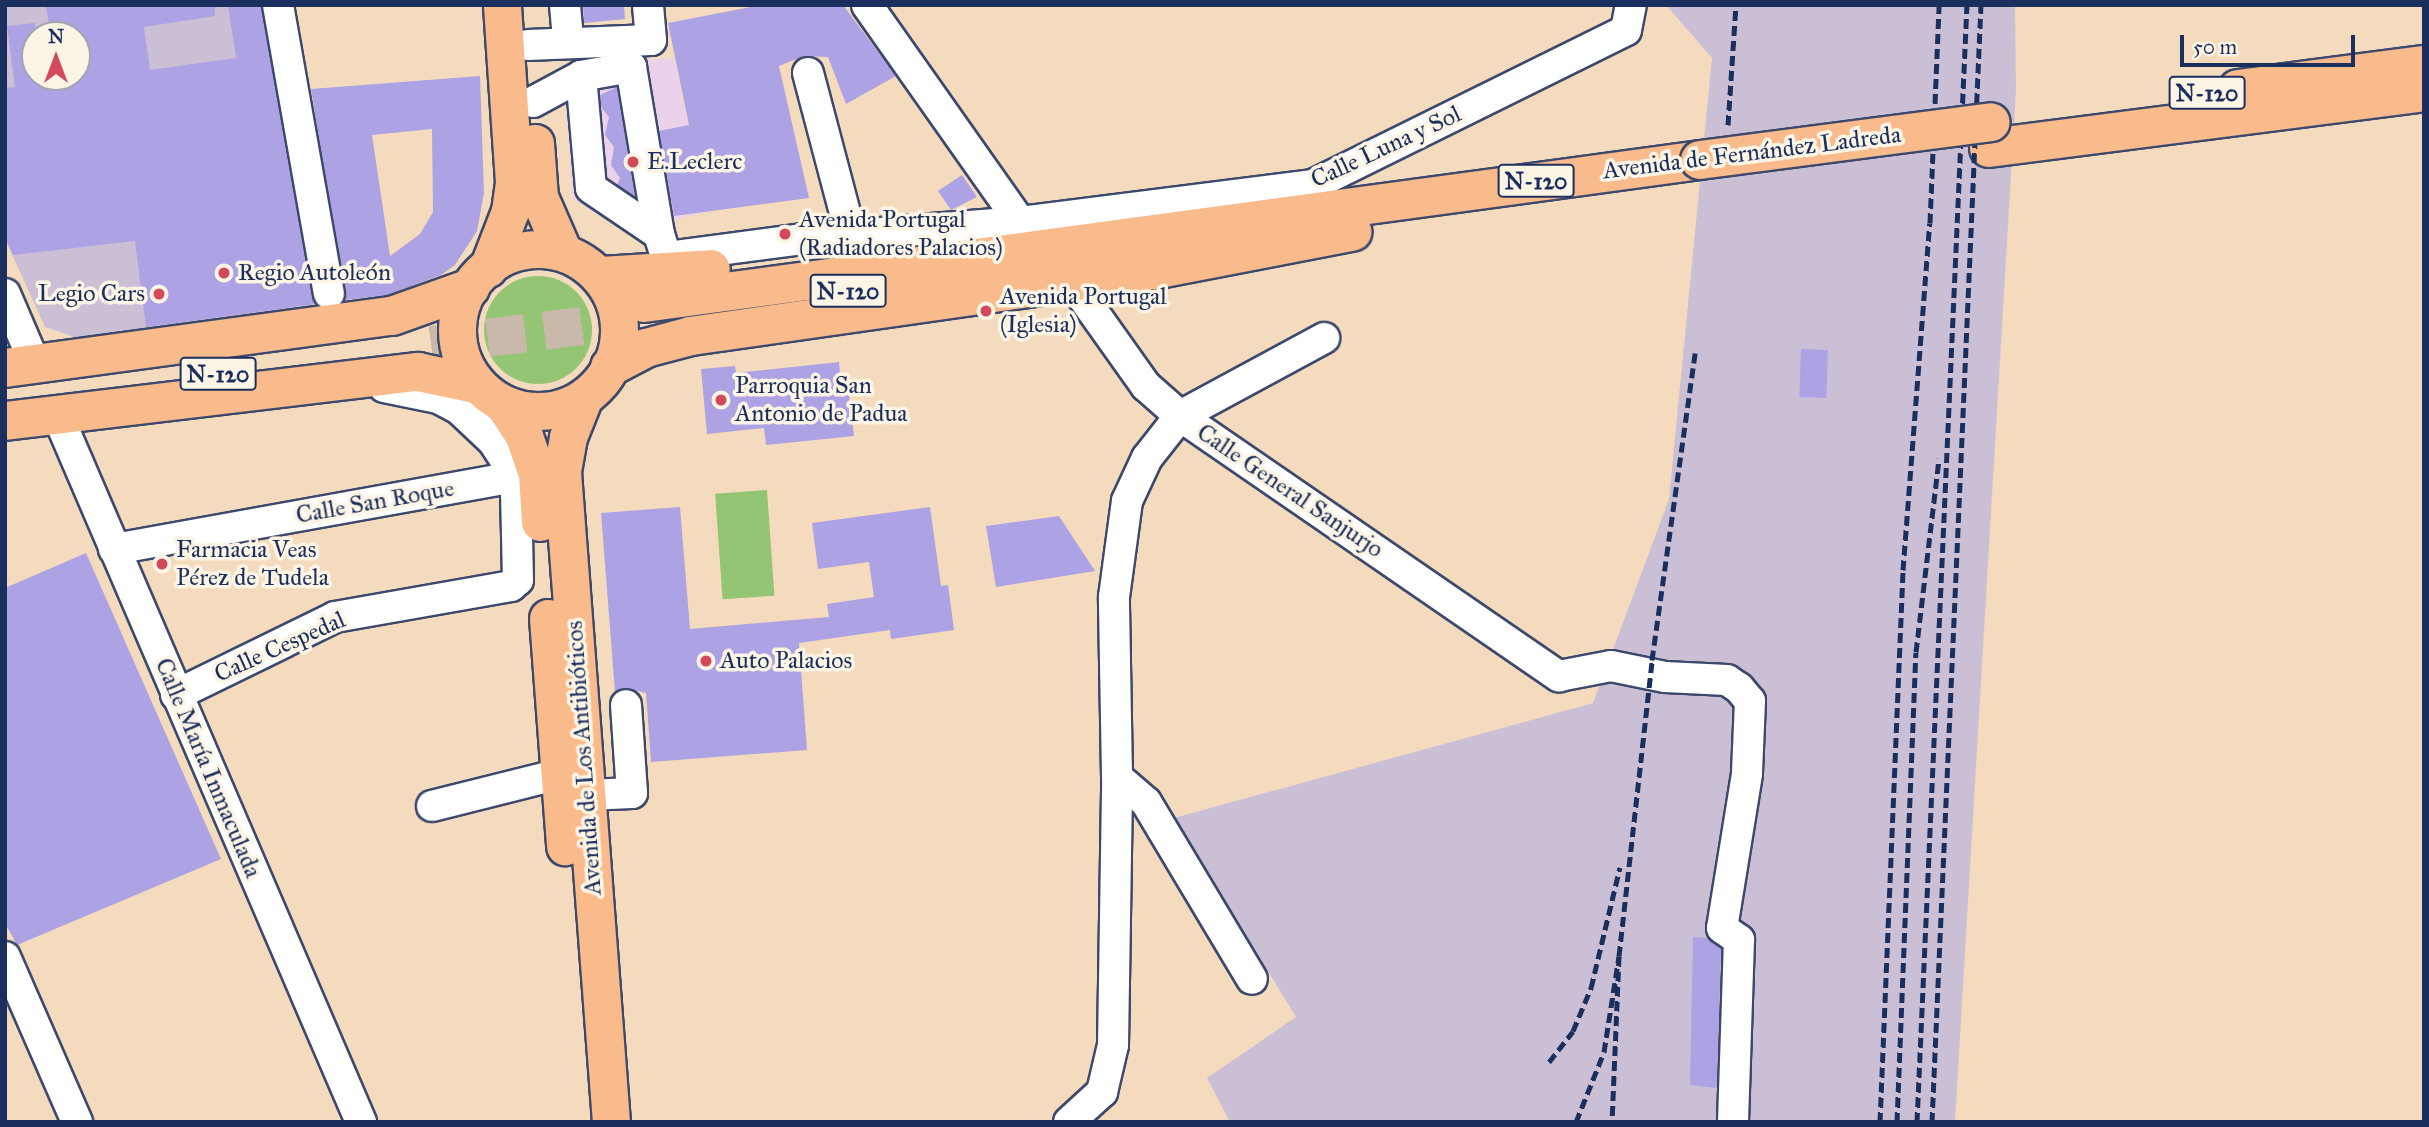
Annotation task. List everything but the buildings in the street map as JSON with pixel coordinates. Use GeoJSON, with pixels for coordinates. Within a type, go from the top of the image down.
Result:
{"type":"FeatureCollection","features":[{"type":"Feature","properties":{"kind":"highway","name":"Avenida de Fernández Ladreda"},"geometry":{"type":"LineString","coordinates":[[1046,255],[1990,135],[2424,65]]}},
{"type":"Feature","properties":{"kind":"highway","name":"Avenida de Fernández Ladreda"},"geometry":{"type":"LineString","coordinates":[[1990,135],[2314,107],[2424,92]]}},
{"type":"Feature","properties":{"kind":"highway"},"geometry":{"type":"LineString","coordinates":[[2314,107],[2389,113],[2424,108]]}},
{"type":"Feature","properties":{"kind":"highway"},"geometry":{"type":"LineString","coordinates":[[583,263],[667,274],[1188,213],[1376,214]]}},
{"type":"Feature","properties":{"kind":"highway"},"geometry":{"type":"LineString","coordinates":[[610,367],[646,348],[691,335],[1046,255]]}},
{"type":"Feature","properties":{"kind":"highway","name":"N-120"},"geometry":{"type":"LineString","coordinates":[[645,310],[1046,255]]}},
{"type":"Feature","properties":{"kind":"highway"},"geometry":{"type":"LineString","coordinates":[[15,372],[392,316],[479,278]]}},
{"type":"Feature","properties":{"kind":"highway","name":"N-120"},"geometry":{"type":"LineString","coordinates":[[5,402],[431,338],[15,372]]}},
{"type":"Feature","properties":{"kind":"highway"},"geometry":{"type":"LineString","coordinates":[[5,421],[418,372],[490,394]]}},
{"type":"Feature","properties":{"kind":"main road"},"geometry":{"type":"LineString","coordinates":[[502,5],[514,182],[510,211],[479,278],[461,307],[459,347],[490,394],[545,411],[584,397],[610,367],[618,314],[539,197],[525,5]]}},
{"type":"Feature","properties":{"kind":"main road"},"geometry":{"type":"LineString","coordinates":[[479,278],[520,251],[583,263]]}},
{"type":"Feature","properties":{"kind":"main road","name":"Avenida de Los Antibióticos"},"geometry":{"type":"LineString","coordinates":[[490,394],[524,436],[537,473],[611,1122]]}},
{"type":"Feature","properties":{"kind":"main road","name":"Avenida de Los Antibióticos"},"geometry":{"type":"LineString","coordinates":[[584,397],[568,437],[562,472],[586,1122]]}},
{"type":"Feature","properties":{"kind":"street"},"geometry":{"type":"LineString","coordinates":[[278,5],[328,295]]}},
{"type":"Feature","properties":{"kind":"street"},"geometry":{"type":"LineString","coordinates":[[565,5],[568,43]]}},
{"type":"Feature","properties":{"kind":"street"},"geometry":{"type":"LineString","coordinates":[[533,102],[629,54],[651,40],[648,5]]}},
{"type":"Feature","properties":{"kind":"street","name":"Calle General Sanjurjo"},"geometry":{"type":"LineString","coordinates":[[867,5],[1046,255],[1146,386],[1180,416],[1559,676],[1611,666],[1665,677],[1727,680],[1750,701],[1747,774],[1723,928],[1740,940],[1733,1122]]}},
{"type":"Feature","properties":{"kind":"street","name":"Calle Luna y Sol"},"geometry":{"type":"LineString","coordinates":[[1046,255],[1313,185],[1626,30],[1631,5]]}},
{"type":"Feature","properties":{"kind":"street"},"geometry":{"type":"LineString","coordinates":[[528,45],[568,43],[629,54]]}},
{"type":"Feature","properties":{"kind":"street"},"geometry":{"type":"LineString","coordinates":[[629,54],[663,246]]}},
{"type":"Feature","properties":{"kind":"street"},"geometry":{"type":"LineString","coordinates":[[807,73],[851,236]]}},
{"type":"Feature","properties":{"kind":"street"},"geometry":{"type":"LineString","coordinates":[[581,76],[591,188],[663,246]]}},
{"type":"Feature","properties":{"kind":"street"},"geometry":{"type":"LineString","coordinates":[[583,263],[663,246],[890,233],[1046,255]]}},
{"type":"Feature","properties":{"kind":"street"},"geometry":{"type":"LineString","coordinates":[[890,233],[935,244]]}},
{"type":"Feature","properties":{"kind":"street"},"geometry":{"type":"LineString","coordinates":[[5,294],[15,372]]}},
{"type":"Feature","properties":{"kind":"street"},"geometry":{"type":"LineString","coordinates":[[1069,1122],[1102,1092],[1110,1069],[1115,1013],[1117,777],[1114,597],[1126,501],[1147,458],[1180,416],[1324,338]]}},
{"type":"Feature","properties":{"kind":"street"},"geometry":{"type":"LineString","coordinates":[[73,412],[117,418],[367,388],[416,390],[449,403],[478,423],[493,441],[513,477]]}},
{"type":"Feature","properties":{"kind":"street","name":"Calle María Inmaculada"},"geometry":{"type":"LineString","coordinates":[[73,412],[114,549],[361,1122]]}},
{"type":"Feature","properties":{"kind":"street","name":"Calle San Roque"},"geometry":{"type":"LineString","coordinates":[[114,549],[513,477]]}},
{"type":"Feature","properties":{"kind":"street","name":"Calle Cespedal"},"geometry":{"type":"LineString","coordinates":[[176,695],[335,617],[511,586],[521,570],[513,477]]}},
{"type":"Feature","properties":{"kind":"street"},"geometry":{"type":"LineString","coordinates":[[432,806],[573,784],[632,793],[626,705]]}},
{"type":"Feature","properties":{"kind":"street"},"geometry":{"type":"LineString","coordinates":[[1117,777],[1146,802],[1252,979]]}},
{"type":"Feature","properties":{"kind":"street"},"geometry":{"type":"LineString","coordinates":[[5,957],[77,1122]]}},
{"type":"Feature","properties":{"kind":"shaded area"},"geometry":{"type":"Polygon","coordinates":[[[5,5],[267,5],[313,306],[80,339],[45,327],[5,239],[5,5]]]}},
{"type":"Feature","properties":{"kind":"shaded area"},"geometry":{"type":"Polygon","coordinates":[[[1666,5],[2015,5],[2016,90],[1955,1122],[1230,1122],[1207,1078],[1296,1017],[1174,818],[1593,703],[1669,499],[1712,58],[1666,5]]]}},
{"type":"Feature","properties":{"kind":"shaded area","name":"E.Leclerc"},"geometry":{"type":"Polygon","coordinates":[[[674,58],[706,212],[624,232],[573,199],[562,64],[674,58]]]}},
{"type":"Feature","properties":{"kind":"green space"},"geometry":{"type":"Polygon","coordinates":[[[538,276],[559,280],[576,292],[588,309],[592,330],[588,351],[576,368],[559,380],[538,384],[517,380],[500,368],[488,351],[484,330],[488,309],[500,292],[517,280],[538,276]]]}},
{"type":"Feature","properties":{"kind":"green space"},"geometry":{"type":"Polygon","coordinates":[[[767,490],[774,596],[723,599],[715,494],[767,490]]]}},
{"type":"Feature","properties":{"kind":"tunnel"},"geometry":{"type":"LineString","coordinates":[[431,345],[646,318]]}},
{"type":"Feature","properties":{"kind":"railway"},"geometry":{"type":"LineString","coordinates":[[1728,125],[1736,5]]}},
{"type":"Feature","properties":{"kind":"railway"},"geometry":{"type":"LineString","coordinates":[[1880,1122],[1903,570],[1930,223],[1939,5]]}},
{"type":"Feature","properties":{"kind":"railway"},"geometry":{"type":"LineString","coordinates":[[1917,1122],[1967,5]]}},
{"type":"Feature","properties":{"kind":"railway"},"geometry":{"type":"LineString","coordinates":[[1932,1122],[1981,5]]}},
{"type":"Feature","properties":{"kind":"railway"},"geometry":{"type":"LineString","coordinates":[[1619,956],[1652,660],[1696,348]]}},
{"type":"Feature","properties":{"kind":"railway"},"geometry":{"type":"LineString","coordinates":[[1897,1122],[1916,652],[1939,458]]}},
{"type":"Feature","properties":{"kind":"railway"},"geometry":{"type":"LineString","coordinates":[[1549,1062],[1573,1031],[1591,988],[1620,867]]}},
{"type":"Feature","properties":{"kind":"railway"},"geometry":{"type":"LineString","coordinates":[[1576,1122],[1604,1052],[1619,956],[1612,1122]]}},
{"type":"Feature","properties":{"kind":"place","name":"E.Leclerc"},"geometry":{"type":"Point","coordinates":[633,162]}},
{"type":"Feature","properties":{"kind":"place","name":"Avenida Portugal (Radiadores Palacios)"},"geometry":{"type":"Point","coordinates":[785,234]}},
{"type":"Feature","properties":{"kind":"place","name":"Regio Autoleón"},"geometry":{"type":"Point","coordinates":[224,273]}},
{"type":"Feature","properties":{"kind":"place","name":"Legio Cars"},"geometry":{"type":"Point","coordinates":[159,294]}},
{"type":"Feature","properties":{"kind":"place","name":"Avenida Portugal (Iglesia)"},"geometry":{"type":"Point","coordinates":[986,311]}},
{"type":"Feature","properties":{"kind":"place","name":"Parroquia San Antonio de Padua"},"geometry":{"type":"Point","coordinates":[721,400]}},
{"type":"Feature","properties":{"kind":"place","name":"Farmacia Veas Pérez de Tudela"},"geometry":{"type":"Point","coordinates":[162,564]}},
{"type":"Feature","properties":{"kind":"place","name":"Auto Palacios"},"geometry":{"type":"Point","coordinates":[706,661]}}]}
